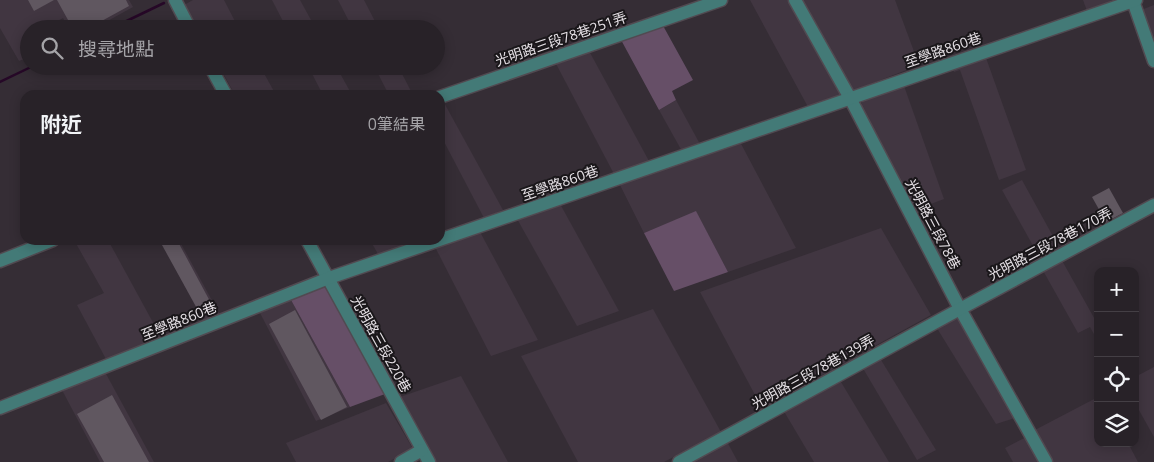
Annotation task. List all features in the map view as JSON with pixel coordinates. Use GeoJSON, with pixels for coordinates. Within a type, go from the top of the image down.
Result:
{"type":"FeatureCollection","features":[{"type":"Feature","properties":{"kind":"street"},"geometry":{"type":"LineString","coordinates":[[175,0],[185,20]]}},
{"type":"Feature","properties":{"kind":"street","name":"光明路三段78巷251弄"},"geometry":{"type":"LineString","coordinates":[[445,95],[721,0]]}},
{"type":"Feature","properties":{"kind":"street","name":"光明路三段78巷"},"geometry":{"type":"LineString","coordinates":[[795,0],[850,98],[960,309],[1046,462]]}},
{"type":"Feature","properties":{"kind":"street"},"geometry":{"type":"LineString","coordinates":[[1134,0],[1154,61]]}},
{"type":"Feature","properties":{"kind":"street","name":"至學路860巷"},"geometry":{"type":"LineString","coordinates":[[445,238],[1134,0]]}},
{"type":"Feature","properties":{"kind":"street"},"geometry":{"type":"LineString","coordinates":[[215,75],[223,90]]}},
{"type":"Feature","properties":{"kind":"street","name":"光明路三段78巷170弄"},"geometry":{"type":"LineString","coordinates":[[960,309],[1154,205]]}},
{"type":"Feature","properties":{"kind":"street"},"geometry":{"type":"LineString","coordinates":[[0,260],[40,245]]}},
{"type":"Feature","properties":{"kind":"street","name":"光明路三段220巷"},"geometry":{"type":"LineString","coordinates":[[310,245],[428,462]]}},
{"type":"Feature","properties":{"kind":"street","name":"至學路860巷"},"geometry":{"type":"LineString","coordinates":[[0,408],[328,278],[424,245]]}},
{"type":"Feature","properties":{"kind":"street","name":"光明路三段78巷139弄"},"geometry":{"type":"LineString","coordinates":[[679,462],[960,309]]}},
{"type":"Feature","properties":{"kind":"street"},"geometry":{"type":"LineString","coordinates":[[401,462],[422,450]]}},
{"type":"Feature","properties":{"kind":"shaded area"},"geometry":{"type":"Polygon","coordinates":[[[0,0],[129,0],[133,7],[109,20],[64,20],[63,18],[59,20],[20,20],[19,61],[0,28],[0,0]]]}},
{"type":"Feature","properties":{"kind":"shaded area"},"geometry":{"type":"Polygon","coordinates":[[[193,0],[224,0],[234,20],[193,20],[184,5],[193,0]]]}},
{"type":"Feature","properties":{"kind":"shaded area"},"geometry":{"type":"Polygon","coordinates":[[[272,0],[300,0],[311,20],[282,20],[272,0]]]}},
{"type":"Feature","properties":{"kind":"shaded area"},"geometry":{"type":"Polygon","coordinates":[[[338,0],[364,0],[374,20],[348,20],[338,0]]]}},
{"type":"Feature","properties":{"kind":"shaded area"},"geometry":{"type":"Polygon","coordinates":[[[750,0],[790,0],[842,94],[808,107],[750,0]]]}},
{"type":"Feature","properties":{"kind":"shaded area"},"geometry":{"type":"Polygon","coordinates":[[[798,0],[895,0],[919,65],[848,93],[798,0]]]}},
{"type":"Feature","properties":{"kind":"shaded area"},"geometry":{"type":"Polygon","coordinates":[[[1083,0],[1113,0],[1087,11],[1083,0]]]}},
{"type":"Feature","properties":{"kind":"shaded area"},"geometry":{"type":"Polygon","coordinates":[[[1154,5],[1154,48],[1141,10],[1154,5]]]}},
{"type":"Feature","properties":{"kind":"shaded area"},"geometry":{"type":"Polygon","coordinates":[[[661,22],[693,80],[672,91],[676,100],[659,110],[620,38],[661,22]]]}},
{"type":"Feature","properties":{"kind":"shaded area"},"geometry":{"type":"Polygon","coordinates":[[[588,49],[649,161],[614,174],[554,60],[588,49]]]}},
{"type":"Feature","properties":{"kind":"shaded area"},"geometry":{"type":"Polygon","coordinates":[[[985,55],[1026,170],[999,180],[960,70],[954,72],[952,66],[985,55]]]}},
{"type":"Feature","properties":{"kind":"shaded area"},"geometry":{"type":"Polygon","coordinates":[[[224,75],[265,75],[273,90],[232,90],[224,75]]]}},
{"type":"Feature","properties":{"kind":"shaded area"},"geometry":{"type":"Polygon","coordinates":[[[313,75],[341,75],[349,90],[320,90],[313,75]]]}},
{"type":"Feature","properties":{"kind":"shaded area"},"geometry":{"type":"Polygon","coordinates":[[[379,75],[403,75],[410,90],[386,90],[379,75]]]}},
{"type":"Feature","properties":{"kind":"shaded area"},"geometry":{"type":"Polygon","coordinates":[[[903,83],[944,199],[915,210],[861,107],[863,96],[903,83]]]}},
{"type":"Feature","properties":{"kind":"shaded area"},"geometry":{"type":"Polygon","coordinates":[[[676,100],[701,146],[683,153],[659,110],[676,100]]]}},
{"type":"Feature","properties":{"kind":"shaded area"},"geometry":{"type":"Polygon","coordinates":[[[445,104],[503,210],[484,218],[445,144],[445,104]]]}},
{"type":"Feature","properties":{"kind":"shaded area"},"geometry":{"type":"Polygon","coordinates":[[[739,140],[796,248],[728,272],[696,212],[644,233],[618,181],[739,140]]]}},
{"type":"Feature","properties":{"kind":"shaded area"},"geometry":{"type":"Polygon","coordinates":[[[1022,180],[1060,249],[1041,260],[1002,190],[1022,180]]]}},
{"type":"Feature","properties":{"kind":"shaded area"},"geometry":{"type":"Polygon","coordinates":[[[559,202],[619,311],[577,326],[516,217],[559,202]]]}},
{"type":"Feature","properties":{"kind":"shaded area"},"geometry":{"type":"Polygon","coordinates":[[[696,211],[728,272],[674,291],[644,233],[696,211]]]}},
{"type":"Feature","properties":{"kind":"shaded area"},"geometry":{"type":"Polygon","coordinates":[[[881,228],[931,315],[762,408],[700,292],[881,228]]]}},
{"type":"Feature","properties":{"kind":"shaded area"},"geometry":{"type":"Polygon","coordinates":[[[479,230],[538,340],[491,356],[435,247],[445,245],[445,243],[479,230]]]}},
{"type":"Feature","properties":{"kind":"shaded area"},"geometry":{"type":"Polygon","coordinates":[[[77,245],[111,245],[162,339],[107,361],[77,305],[104,293],[77,245]]]}},
{"type":"Feature","properties":{"kind":"shaded area"},"geometry":{"type":"Polygon","coordinates":[[[163,245],[182,245],[221,317],[204,322],[163,245]]]}},
{"type":"Feature","properties":{"kind":"shaded area"},"geometry":{"type":"Polygon","coordinates":[[[373,245],[404,245],[378,254],[373,245]]]}},
{"type":"Feature","properties":{"kind":"shaded area"},"geometry":{"type":"Polygon","coordinates":[[[1060,257],[1094,318],[1094,334],[1090,327],[1078,333],[1041,267],[1060,257]]]}},
{"type":"Feature","properties":{"kind":"shaded area"},"geometry":{"type":"Polygon","coordinates":[[[326,284],[385,394],[350,407],[291,300],[326,284]]]}},
{"type":"Feature","properties":{"kind":"shaded area"},"geometry":{"type":"Polygon","coordinates":[[[291,300],[350,407],[316,421],[260,313],[291,300]]]}},
{"type":"Feature","properties":{"kind":"shaded area"},"geometry":{"type":"Polygon","coordinates":[[[653,309],[721,432],[664,462],[578,462],[521,356],[653,309]]]}},
{"type":"Feature","properties":{"kind":"shaded area"},"geometry":{"type":"Polygon","coordinates":[[[960,313],[1015,418],[996,424],[935,325],[960,313]]]}},
{"type":"Feature","properties":{"kind":"shaded area"},"geometry":{"type":"Polygon","coordinates":[[[878,355],[936,450],[917,460],[861,365],[878,355]]]}},
{"type":"Feature","properties":{"kind":"shaded area"},"geometry":{"type":"Polygon","coordinates":[[[1154,367],[1154,437],[1139,410],[1139,375],[1154,367]]]}},
{"type":"Feature","properties":{"kind":"shaded area"},"geometry":{"type":"Polygon","coordinates":[[[105,372],[154,462],[100,462],[62,390],[105,372]]]}},
{"type":"Feature","properties":{"kind":"shaded area"},"geometry":{"type":"Polygon","coordinates":[[[461,376],[508,462],[435,462],[400,397],[461,376]]]}},
{"type":"Feature","properties":{"kind":"shaded area"},"geometry":{"type":"Polygon","coordinates":[[[838,377],[889,462],[814,462],[782,408],[838,377]]]}},
{"type":"Feature","properties":{"kind":"shaded area"},"geometry":{"type":"Polygon","coordinates":[[[1094,399],[1094,447],[1130,447],[1138,462],[1050,462],[1033,431],[1094,399]]]}},
{"type":"Feature","properties":{"kind":"shaded area"},"geometry":{"type":"Polygon","coordinates":[[[386,403],[413,449],[388,462],[296,462],[286,443],[386,403]]]}},
{"type":"Feature","properties":{"kind":"shaded area"},"geometry":{"type":"Polygon","coordinates":[[[1028,436],[1042,462],[1013,462],[1005,448],[1028,436]]]}},
{"type":"Feature","properties":{"kind":"shaded area"},"geometry":{"type":"Polygon","coordinates":[[[725,438],[738,462],[681,462],[725,438]]]}},
{"type":"Feature","properties":{"kind":"building"},"geometry":{"type":"Polygon","coordinates":[[[28,0],[54,0],[34,11],[28,0]]]}},
{"type":"Feature","properties":{"kind":"building"},"geometry":{"type":"Polygon","coordinates":[[[57,0],[126,0],[129,6],[103,20],[68,20],[57,0]]]}},
{"type":"Feature","properties":{"kind":"building"},"geometry":{"type":"Polygon","coordinates":[[[1109,188],[1123,213],[1106,222],[1092,197],[1109,188]]]}},
{"type":"Feature","properties":{"kind":"building"},"geometry":{"type":"Polygon","coordinates":[[[162,245],[180,245],[212,305],[199,312],[162,245]]]}},
{"type":"Feature","properties":{"kind":"building"},"geometry":{"type":"Polygon","coordinates":[[[295,310],[347,407],[321,420],[269,324],[295,310]]]}},
{"type":"Feature","properties":{"kind":"building"},"geometry":{"type":"Polygon","coordinates":[[[112,395],[149,462],[104,462],[77,414],[112,395]]]}},
{"type":"Feature","properties":{"kind":"waterway"},"geometry":{"type":"LineString","coordinates":[[129,20],[164,3]]}},
{"type":"Feature","properties":{"kind":"waterway"},"geometry":{"type":"LineString","coordinates":[[0,82],[20,72]]}}]}
